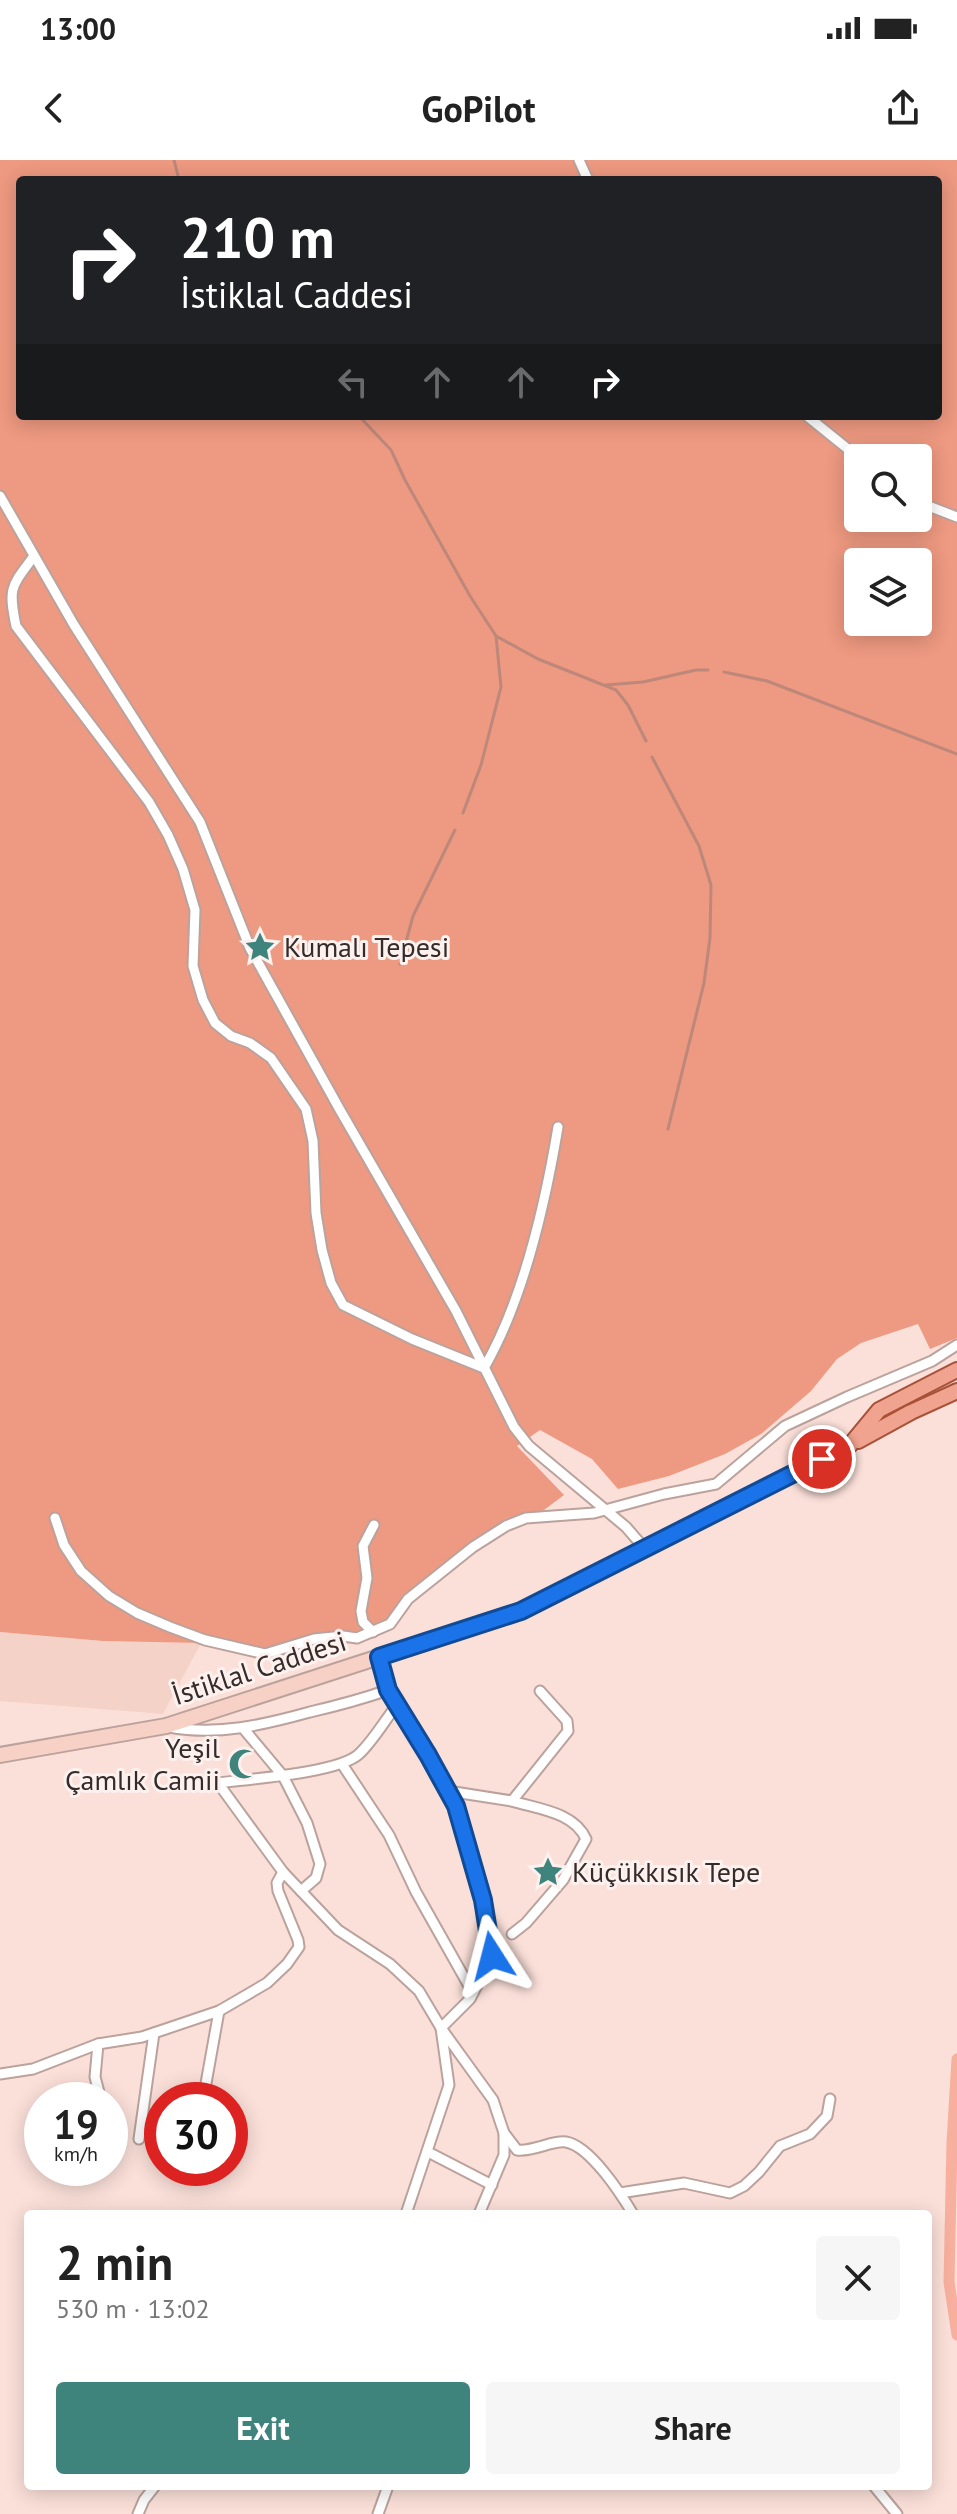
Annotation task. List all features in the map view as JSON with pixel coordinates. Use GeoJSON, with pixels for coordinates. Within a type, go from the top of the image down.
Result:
{"type":"FeatureCollection","features":[{"type":"Feature","properties":{"kind":"main road"},"geometry":{"type":"LineString","coordinates":[[850,1445],[879,1410],[957,1370]]}},
{"type":"Feature","properties":{"kind":"main road","name":"İstiklal Caddesi"},"geometry":{"type":"LineString","coordinates":[[0,1755],[166,1726],[521,1611],[957,1391]]}},
{"type":"Feature","properties":{"kind":"street"},"geometry":{"type":"LineString","coordinates":[[812,420],[844,446]]}},
{"type":"Feature","properties":{"kind":"street"},"geometry":{"type":"LineString","coordinates":[[0,496],[74,625],[200,822],[250,948],[456,1311],[514,1427],[529,1446],[606,1509],[645,1549]]}},
{"type":"Feature","properties":{"kind":"street"},"geometry":{"type":"LineString","coordinates":[[932,507],[957,517]]}},
{"type":"Feature","properties":{"kind":"street"},"geometry":{"type":"LineString","coordinates":[[34,556],[15,580],[10,598],[16,626],[149,802],[168,835],[183,869],[195,910],[193,966],[203,1000],[215,1023],[231,1036],[250,1043],[271,1058],[306,1109],[313,1141],[316,1213],[322,1250],[331,1283],[343,1305],[412,1339],[484,1368]]}},
{"type":"Feature","properties":{"kind":"street"},"geometry":{"type":"LineString","coordinates":[[484,1368],[500,1340],[517,1295],[551,1167],[558,1127]]}},
{"type":"Feature","properties":{"kind":"street"},"geometry":{"type":"LineString","coordinates":[[55,1518],[64,1545],[81,1571],[109,1596],[137,1613],[205,1640],[265,1654],[314,1639],[357,1638],[390,1624],[408,1599],[473,1547],[506,1526],[526,1518],[583,1515],[716,1484],[785,1426],[932,1361],[957,1345]]}},
{"type":"Feature","properties":{"kind":"street"},"geometry":{"type":"LineString","coordinates":[[373,1632],[363,1622],[361,1611],[367,1578],[363,1546],[374,1525]]}},
{"type":"Feature","properties":{"kind":"street"},"geometry":{"type":"LineString","coordinates":[[379,1657],[388,1690],[456,1806],[483,1900],[492,1956],[473,1993],[441,2028]]}},
{"type":"Feature","properties":{"kind":"street"},"geometry":{"type":"LineString","coordinates":[[166,1726],[194,1731],[243,1728],[355,1702],[388,1690]]}},
{"type":"Feature","properties":{"kind":"street"},"geometry":{"type":"LineString","coordinates":[[512,1801],[568,1731],[567,1721],[540,1691]]}},
{"type":"Feature","properties":{"kind":"street"},"geometry":{"type":"LineString","coordinates":[[397,1705],[358,1755],[342,1764],[283,1776],[218,1783],[283,1872],[338,1930],[390,1964],[419,1991],[441,2028],[493,2100],[504,2133],[504,2155],[481,2210]]}},
{"type":"Feature","properties":{"kind":"street"},"geometry":{"type":"LineString","coordinates":[[243,1728],[283,1776],[307,1823],[320,1864],[316,1878],[301,1891]]}},
{"type":"Feature","properties":{"kind":"street"},"geometry":{"type":"LineString","coordinates":[[342,1764],[389,1835],[416,1892],[473,1993]]}},
{"type":"Feature","properties":{"kind":"street"},"geometry":{"type":"LineString","coordinates":[[448,1791],[512,1801],[563,1816],[581,1828],[586,1839],[563,1880],[526,1923],[512,1934]]}},
{"type":"Feature","properties":{"kind":"street"},"geometry":{"type":"LineString","coordinates":[[0,2074],[33,2069],[98,2044],[142,2037],[219,2011],[267,1983],[299,1947],[278,1891],[277,1883],[283,1872]]}},
{"type":"Feature","properties":{"kind":"street"},"geometry":{"type":"LineString","coordinates":[[206,2082],[219,2011]]}},
{"type":"Feature","properties":{"kind":"street"},"geometry":{"type":"LineString","coordinates":[[407,2210],[449,2085],[441,2028]]}},
{"type":"Feature","properties":{"kind":"street"},"geometry":{"type":"LineString","coordinates":[[139,2139],[154,2033]]}},
{"type":"Feature","properties":{"kind":"street"},"geometry":{"type":"LineString","coordinates":[[96,2082],[98,2044]]}},
{"type":"Feature","properties":{"kind":"street"},"geometry":{"type":"LineString","coordinates":[[620,2193],[684,2183],[730,2193],[744,2186],[759,2172],[780,2146],[810,2134],[827,2116],[830,2099]]}},
{"type":"Feature","properties":{"kind":"street"},"geometry":{"type":"LineString","coordinates":[[504,2133],[517,2150],[528,2151],[565,2141],[582,2148],[631,2210]]}},
{"type":"Feature","properties":{"kind":"street"},"geometry":{"type":"LineString","coordinates":[[428,2152],[492,2185]]}},
{"type":"Feature","properties":{"kind":"street"},"geometry":{"type":"LineString","coordinates":[[138,2514],[152,2490]]}},
{"type":"Feature","properties":{"kind":"street"},"geometry":{"type":"LineString","coordinates":[[378,2514],[387,2490]]}},
{"type":"Feature","properties":{"kind":"street"},"geometry":{"type":"LineString","coordinates":[[877,2490],[897,2514]]}},
{"type":"Feature","properties":{"kind":"shaded area"},"geometry":{"type":"Polygon","coordinates":[[[0,160],[957,160],[957,1338],[930,1349],[918,1324],[861,1343],[837,1359],[811,1391],[761,1434],[725,1454],[669,1476],[618,1489],[592,1459],[540,1430],[517,1446],[564,1495],[544,1510],[506,1526],[408,1599],[390,1624],[373,1632],[265,1654],[201,1643],[103,1641],[0,1632],[0,160]]]}},
{"type":"Feature","properties":{"kind":"shaded area"},"geometry":{"type":"Polygon","coordinates":[[[0,1632],[103,1641],[201,1643],[163,1714],[0,1701],[0,1632]]]}},
{"type":"Feature","properties":{"kind":"waterway"},"geometry":{"type":"LineString","coordinates":[[174,160],[178,176]]}},
{"type":"Feature","properties":{"kind":"waterway"},"geometry":{"type":"LineString","coordinates":[[363,420],[391,450],[470,596],[496,636],[538,659],[616,690],[628,705],[646,741]]}},
{"type":"Feature","properties":{"kind":"waterway"},"geometry":{"type":"LineString","coordinates":[[463,813],[481,765],[501,687],[496,636]]}},
{"type":"Feature","properties":{"kind":"waterway"},"geometry":{"type":"LineString","coordinates":[[606,685],[643,682],[708,670]]}},
{"type":"Feature","properties":{"kind":"waterway"},"geometry":{"type":"LineString","coordinates":[[724,672],[767,681],[957,754]]}},
{"type":"Feature","properties":{"kind":"waterway"},"geometry":{"type":"LineString","coordinates":[[652,757],[699,846],[711,885],[710,938],[704,983],[668,1129]]}},
{"type":"Feature","properties":{"kind":"waterway"},"geometry":{"type":"LineString","coordinates":[[400,964],[413,916],[455,830]]}},
{"type":"Feature","properties":{"kind":"waterway"},"geometry":{"type":"LineString","coordinates":[[957,2059],[949,2282],[957,2335]]}},
{"type":"Feature","properties":{"kind":"place","name":"Kumalı Tepesi"},"geometry":{"type":"Point","coordinates":[260,947]}},
{"type":"Feature","properties":{"kind":"place","name":"Yeşil Çamlık Camii"},"geometry":{"type":"Point","coordinates":[244,1764]}},
{"type":"Feature","properties":{"kind":"place","name":"Küçükkısık Tepe"},"geometry":{"type":"Point","coordinates":[548,1872]}},
{"type":"Feature","properties":{"kind":"route"},"geometry":{"type":"LineString","coordinates":[[492,1956],[483,1900],[456,1806],[388,1690],[379,1657],[521,1611],[822,1459]]}}]}
